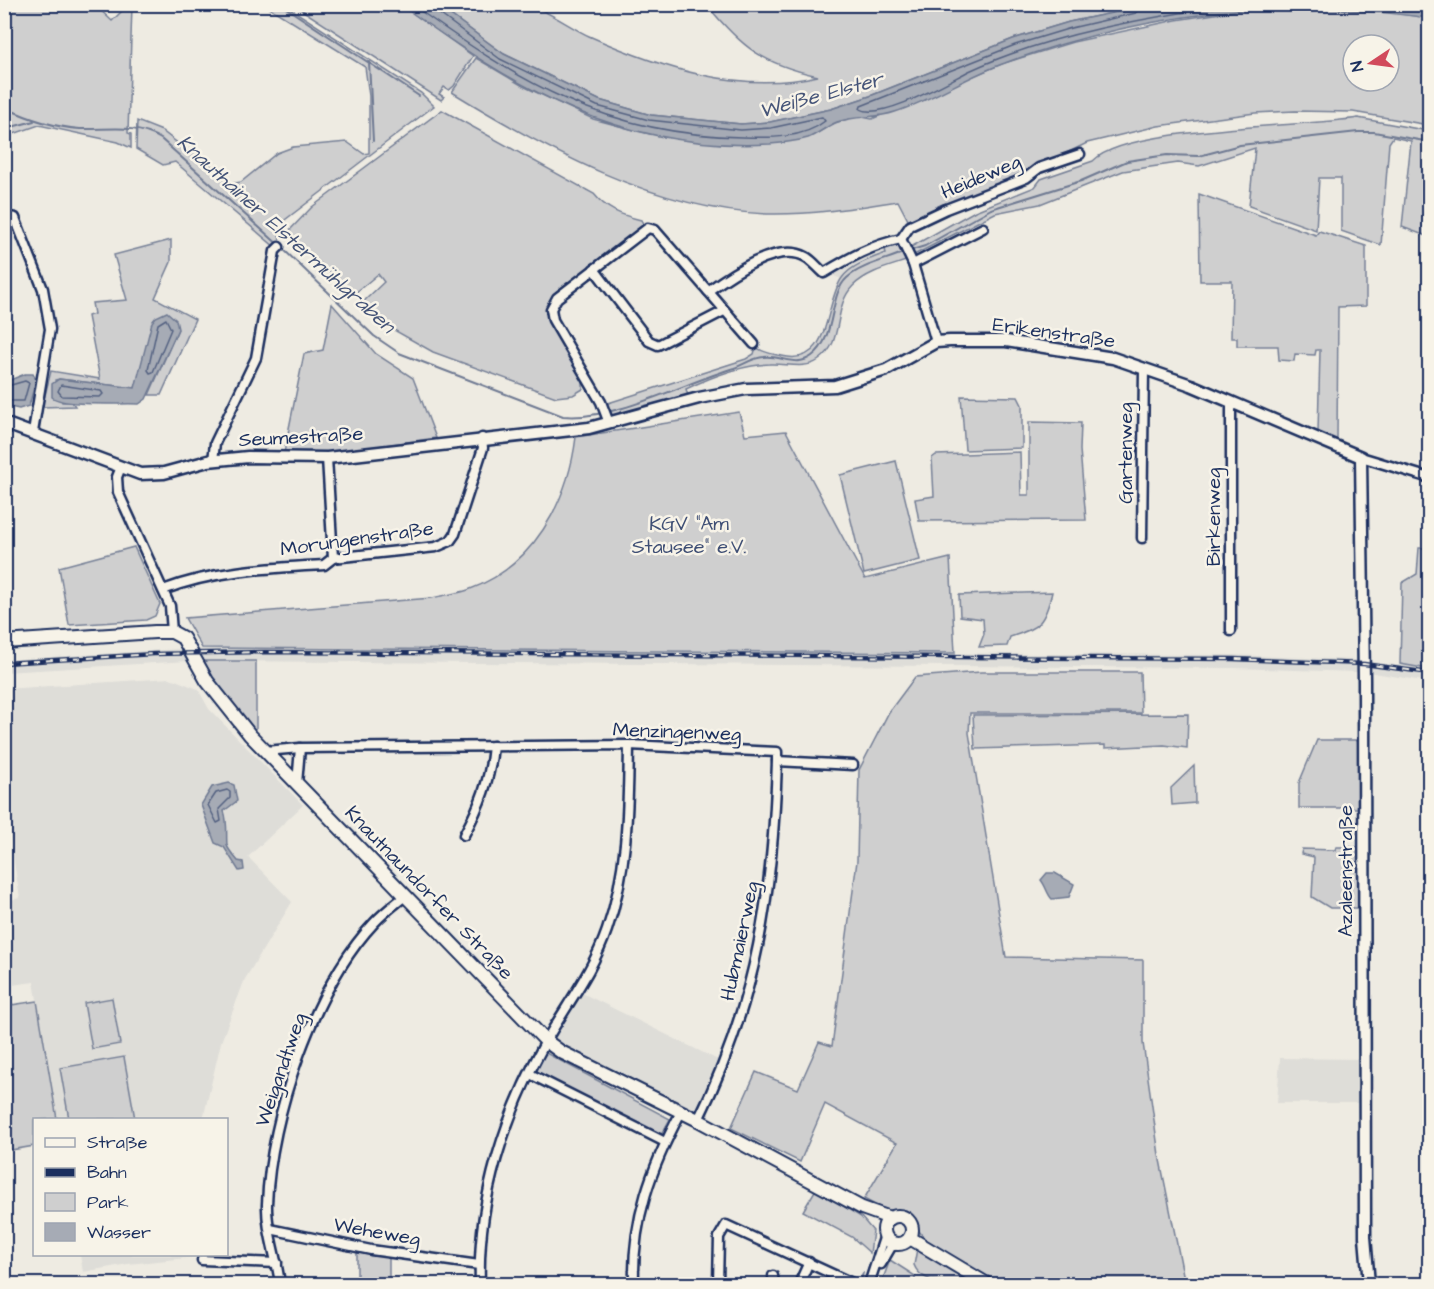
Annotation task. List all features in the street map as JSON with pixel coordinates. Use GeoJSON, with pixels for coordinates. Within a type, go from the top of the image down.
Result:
{"type":"FeatureCollection","features":[{"type":"Feature","properties":{"kind":"main road"},"geometry":{"type":"LineString","coordinates":[[4,642],[172,632]]}},
{"type":"Feature","properties":{"kind":"main road","name":"Knautnaundorfer Straße"},"geometry":{"type":"LineString","coordinates":[[172,632],[186,642],[207,681],[265,751],[546,1041],[561,1052],[698,1120],[864,1209],[886,1227]]}},
{"type":"Feature","properties":{"kind":"main road"},"geometry":{"type":"LineString","coordinates":[[899,1215],[908,1220],[912,1227],[910,1238],[898,1244],[891,1241],[886,1227],[899,1215]]}},
{"type":"Feature","properties":{"kind":"main road"},"geometry":{"type":"LineString","coordinates":[[910,1238],[987,1284]]}},
{"type":"Feature","properties":{"kind":"street","name":"Heideweg"},"geometry":{"type":"LineString","coordinates":[[907,252],[910,226],[1026,178],[1039,168],[1080,154]]}},
{"type":"Feature","properties":{"kind":"street"},"geometry":{"type":"LineString","coordinates":[[4,216],[15,218],[38,274],[50,328],[33,432]]}},
{"type":"Feature","properties":{"kind":"street"},"geometry":{"type":"LineString","coordinates":[[606,415],[554,320],[551,309],[557,298],[648,228],[655,230],[754,344]]}},
{"type":"Feature","properties":{"kind":"street","name":"Heideweg"},"geometry":{"type":"LineString","coordinates":[[708,291],[735,272],[774,255],[801,255],[824,273],[860,252],[882,243],[907,252],[983,228]]}},
{"type":"Feature","properties":{"kind":"street"},"geometry":{"type":"LineString","coordinates":[[213,461],[215,443],[256,358],[275,251],[279,247]]}},
{"type":"Feature","properties":{"kind":"street"},"geometry":{"type":"LineString","coordinates":[[907,252],[936,342]]}},
{"type":"Feature","properties":{"kind":"street"},"geometry":{"type":"LineString","coordinates":[[594,269],[648,341],[658,345],[724,311]]}},
{"type":"Feature","properties":{"kind":"street","name":"Erikenstraße"},"geometry":{"type":"LineString","coordinates":[[699,398],[757,388],[835,386],[886,370],[936,342],[1021,342],[1113,358],[1231,403],[1361,457],[1430,478]]}},
{"type":"Feature","properties":{"kind":"street","name":"Gartenweg"},"geometry":{"type":"LineString","coordinates":[[1142,538],[1144,369]]}},
{"type":"Feature","properties":{"kind":"street","name":"Seumestraße"},"geometry":{"type":"LineString","coordinates":[[4,423],[140,474],[248,457],[327,458],[483,438],[565,431],[606,415],[699,398]]}},
{"type":"Feature","properties":{"kind":"street","name":"Birkenweg"},"geometry":{"type":"LineString","coordinates":[[1231,403],[1231,631]]}},
{"type":"Feature","properties":{"kind":"street","name":"Morungenstraße"},"geometry":{"type":"LineString","coordinates":[[163,590],[215,574],[324,565],[333,558],[436,547],[450,541],[455,534],[483,448],[483,438]]}},
{"type":"Feature","properties":{"kind":"street","name":"Azaleenstraße"},"geometry":{"type":"LineString","coordinates":[[1361,457],[1364,680],[1365,1237],[1369,1284]]}},
{"type":"Feature","properties":{"kind":"street"},"geometry":{"type":"LineString","coordinates":[[327,458],[333,558]]}},
{"type":"Feature","properties":{"kind":"street"},"geometry":{"type":"LineString","coordinates":[[121,467],[117,477],[118,492],[172,613],[172,632]]}},
{"type":"Feature","properties":{"kind":"street"},"geometry":{"type":"LineString","coordinates":[[480,1284],[480,1265],[491,1181],[503,1135],[546,1041],[579,991],[607,930],[626,844],[629,745]]}},
{"type":"Feature","properties":{"kind":"street","name":"Menzingenweg"},"geometry":{"type":"LineString","coordinates":[[265,751],[300,748],[629,745],[777,752],[777,761],[853,765]]}},
{"type":"Feature","properties":{"kind":"street"},"geometry":{"type":"LineString","coordinates":[[464,835],[485,793],[491,771],[493,746]]}},
{"type":"Feature","properties":{"kind":"street"},"geometry":{"type":"LineString","coordinates":[[297,785],[300,748]]}},
{"type":"Feature","properties":{"kind":"street","name":"Hubmaierweg"},"geometry":{"type":"LineString","coordinates":[[698,1120],[727,1054],[747,999],[760,942],[773,857],[777,761]]}},
{"type":"Feature","properties":{"kind":"street","name":"Weigandtweg"},"geometry":{"type":"LineString","coordinates":[[280,1284],[267,1206],[275,1132],[301,1051],[325,995],[351,953],[374,922],[405,896]]}},
{"type":"Feature","properties":{"kind":"street"},"geometry":{"type":"LineString","coordinates":[[530,1074],[665,1142]]}},
{"type":"Feature","properties":{"kind":"street"},"geometry":{"type":"LineString","coordinates":[[633,1284],[636,1226],[651,1172],[681,1112]]}},
{"type":"Feature","properties":{"kind":"street"},"geometry":{"type":"LineString","coordinates":[[718,1284],[719,1237],[726,1226],[854,1284]]}},
{"type":"Feature","properties":{"kind":"street"},"geometry":{"type":"LineString","coordinates":[[869,1284],[886,1227]]}},
{"type":"Feature","properties":{"kind":"street","name":"Weheweg"},"geometry":{"type":"LineString","coordinates":[[270,1229],[371,1250],[480,1265]]}},
{"type":"Feature","properties":{"kind":"street"},"geometry":{"type":"LineString","coordinates":[[874,1284],[882,1260],[891,1247],[898,1244]]}},
{"type":"Feature","properties":{"kind":"street"},"geometry":{"type":"LineString","coordinates":[[202,1260],[277,1263]]}},
{"type":"Feature","properties":{"kind":"street"},"geometry":{"type":"LineString","coordinates":[[800,1284],[809,1262]]}},
{"type":"Feature","properties":{"kind":"shaded area"},"geometry":{"type":"Polygon","coordinates":[[[884,246],[887,253],[866,261],[841,279],[834,276],[838,270],[862,255],[884,246]]]}},
{"type":"Feature","properties":{"kind":"shaded area"},"geometry":{"type":"Polygon","coordinates":[[[179,649],[188,661],[5,672],[5,660],[179,649]]]}},
{"type":"Feature","properties":{"kind":"shaded area"},"geometry":{"type":"Polygon","coordinates":[[[195,649],[1233,655],[1358,660],[1357,672],[1233,668],[201,661],[195,649]]]}},
{"type":"Feature","properties":{"kind":"shaded area"},"geometry":{"type":"Polygon","coordinates":[[[1369,662],[1429,669],[1429,682],[1368,672],[1369,662]]]}},
{"type":"Feature","properties":{"kind":"shaded area"},"geometry":{"type":"Polygon","coordinates":[[[170,678],[198,689],[209,709],[303,805],[248,857],[292,902],[245,979],[221,1042],[203,1118],[57,1118],[34,982],[5,986],[5,901],[20,898],[5,807],[5,689],[170,678]]]}},
{"type":"Feature","properties":{"kind":"shaded area"},"geometry":{"type":"Polygon","coordinates":[[[582,993],[720,1061],[696,1114],[565,1048],[553,1039],[582,993]]]}},
{"type":"Feature","properties":{"kind":"shaded area"},"geometry":{"type":"Polygon","coordinates":[[[1280,1058],[1361,1059],[1361,1103],[1277,1103],[1280,1058]]]}},
{"type":"Feature","properties":{"kind":"shaded area"},"geometry":{"type":"Polygon","coordinates":[[[80,1256],[197,1256],[128,1264],[83,1272],[80,1256]]]}},
{"type":"Feature","properties":{"kind":"green space"},"geometry":{"type":"Polygon","coordinates":[[[496,3],[528,5],[589,36],[644,58],[701,75],[759,82],[788,81],[818,76],[782,66],[755,52],[731,33],[707,5],[1150,5],[1069,22],[1013,39],[870,96],[831,109],[770,122],[741,124],[651,115],[599,100],[504,54],[437,5],[496,3]]]}},
{"type":"Feature","properties":{"kind":"green space"},"geometry":{"type":"Polygon","coordinates":[[[4,5],[95,5],[112,21],[128,5],[132,5],[128,133],[131,134],[131,148],[118,142],[39,125],[5,137],[4,5]]]}},
{"type":"Feature","properties":{"kind":"green space"},"geometry":{"type":"Polygon","coordinates":[[[265,5],[285,5],[421,93],[434,106],[277,226],[280,238],[275,247],[175,162],[163,165],[136,149],[137,121],[162,131],[188,151],[197,152],[230,184],[241,182],[277,153],[293,147],[347,142],[364,154],[369,153],[369,96],[365,67],[265,5]]]}},
{"type":"Feature","properties":{"kind":"green space"},"geometry":{"type":"Polygon","coordinates":[[[294,5],[401,5],[473,56],[454,86],[449,90],[444,87],[439,94],[444,97],[441,100],[294,5]]]}},
{"type":"Feature","properties":{"kind":"green space"},"geometry":{"type":"Polygon","coordinates":[[[1305,8],[1379,11],[1429,18],[1429,125],[1353,112],[1295,111],[1255,113],[1158,126],[1087,143],[1016,178],[909,222],[898,201],[833,210],[767,214],[725,210],[684,201],[643,189],[563,155],[452,92],[476,58],[523,86],[593,119],[650,134],[809,137],[835,123],[857,116],[872,119],[1004,63],[1073,42],[1176,20],[1241,10],[1305,8]]]}},
{"type":"Feature","properties":{"kind":"green space"},"geometry":{"type":"Polygon","coordinates":[[[442,110],[594,194],[615,211],[641,220],[645,227],[549,308],[583,377],[583,389],[573,395],[556,397],[433,352],[385,325],[362,303],[384,282],[378,274],[354,294],[287,233],[312,207],[442,110]]]}},
{"type":"Feature","properties":{"kind":"green space"},"geometry":{"type":"Polygon","coordinates":[[[1358,118],[1429,131],[1429,237],[1402,227],[1411,141],[1393,137],[1389,143],[1381,245],[1341,231],[1341,178],[1319,178],[1316,230],[1249,206],[1255,148],[1199,166],[1178,163],[1123,171],[1040,204],[995,213],[914,255],[909,248],[975,211],[1035,187],[1041,179],[1093,161],[1112,149],[1177,134],[1358,118]]]}},
{"type":"Feature","properties":{"kind":"green space"},"geometry":{"type":"Polygon","coordinates":[[[1199,194],[1316,235],[1319,231],[1366,246],[1366,306],[1338,307],[1337,441],[1318,433],[1320,350],[1316,350],[1315,355],[1295,354],[1294,361],[1279,360],[1278,346],[1237,346],[1237,338],[1231,338],[1232,281],[1200,281],[1199,194]]]}},
{"type":"Feature","properties":{"kind":"green space"},"geometry":{"type":"Polygon","coordinates":[[[171,240],[171,262],[155,298],[195,319],[161,395],[149,395],[178,329],[140,374],[135,388],[59,379],[55,380],[62,402],[72,402],[75,406],[42,407],[51,371],[100,379],[88,316],[94,314],[92,303],[127,300],[114,255],[171,240]]]}},
{"type":"Feature","properties":{"kind":"green space"},"geometry":{"type":"Polygon","coordinates":[[[891,244],[903,248],[906,261],[871,274],[853,286],[842,304],[832,344],[819,360],[808,365],[770,364],[737,369],[686,389],[688,396],[615,418],[608,414],[605,404],[746,359],[754,354],[756,347],[782,356],[798,357],[810,352],[818,343],[824,330],[836,289],[842,278],[856,266],[886,253],[884,246],[891,244]]]}},
{"type":"Feature","properties":{"kind":"green space"},"geometry":{"type":"Polygon","coordinates":[[[332,304],[376,354],[413,378],[436,438],[326,453],[284,453],[304,354],[323,350],[332,304]]]}},
{"type":"Feature","properties":{"kind":"green space"},"geometry":{"type":"Polygon","coordinates":[[[961,396],[1018,397],[1022,405],[1022,448],[965,450],[961,396]]]}},
{"type":"Feature","properties":{"kind":"green space","name":"KGV \"Am Stausee\" e.V."},"geometry":{"type":"Polygon","coordinates":[[[739,412],[745,435],[786,431],[865,579],[950,558],[955,653],[202,648],[185,618],[432,598],[468,590],[511,566],[529,549],[555,508],[565,485],[576,437],[739,412]]]}},
{"type":"Feature","properties":{"kind":"green space"},"geometry":{"type":"Polygon","coordinates":[[[1029,422],[1081,423],[1080,450],[1086,520],[919,521],[915,499],[934,496],[932,458],[936,455],[1020,452],[1021,495],[1029,495],[1029,422]]]}},
{"type":"Feature","properties":{"kind":"green space"},"geometry":{"type":"Polygon","coordinates":[[[896,461],[920,560],[864,574],[840,475],[896,461]]]}},
{"type":"Feature","properties":{"kind":"green space"},"geometry":{"type":"Polygon","coordinates":[[[134,547],[160,604],[155,616],[146,620],[69,625],[59,567],[134,547]]]}},
{"type":"Feature","properties":{"kind":"green space"},"geometry":{"type":"Polygon","coordinates":[[[1419,548],[1429,548],[1429,669],[1400,664],[1402,583],[1417,574],[1419,548]]]}},
{"type":"Feature","properties":{"kind":"green space"},"geometry":{"type":"Polygon","coordinates":[[[1052,592],[1047,610],[1040,622],[1035,627],[1010,637],[1007,646],[979,647],[984,634],[983,619],[960,616],[959,595],[1052,592]]]}},
{"type":"Feature","properties":{"kind":"green space"},"geometry":{"type":"Polygon","coordinates":[[[201,661],[256,661],[256,738],[238,718],[201,661]]]}},
{"type":"Feature","properties":{"kind":"green space"},"geometry":{"type":"Polygon","coordinates":[[[981,672],[1140,672],[1141,713],[970,713],[969,733],[1006,957],[1143,960],[1143,1043],[1159,1155],[1185,1284],[993,1284],[924,1238],[907,1214],[879,1210],[879,1207],[864,1199],[897,1143],[825,1104],[800,1162],[731,1128],[756,1072],[798,1089],[819,1042],[832,1046],[857,861],[859,770],[889,712],[915,677],[981,672]]]}},
{"type":"Feature","properties":{"kind":"green space"},"geometry":{"type":"Polygon","coordinates":[[[1188,714],[1187,748],[1164,745],[1105,748],[1105,745],[975,749],[973,715],[1188,714]]]}},
{"type":"Feature","properties":{"kind":"green space"},"geometry":{"type":"Polygon","coordinates":[[[1317,740],[1357,740],[1360,808],[1299,808],[1299,783],[1317,740]]]}},
{"type":"Feature","properties":{"kind":"green space"},"geometry":{"type":"Polygon","coordinates":[[[1194,766],[1195,803],[1172,805],[1171,788],[1194,766]]]}},
{"type":"Feature","properties":{"kind":"green space"},"geometry":{"type":"Polygon","coordinates":[[[1336,847],[1360,847],[1361,908],[1330,908],[1312,897],[1314,857],[1301,854],[1302,849],[1335,850],[1336,847]]]}},
{"type":"Feature","properties":{"kind":"green space"},"geometry":{"type":"Polygon","coordinates":[[[112,998],[120,1044],[92,1049],[84,1003],[112,998]]]}},
{"type":"Feature","properties":{"kind":"green space"},"geometry":{"type":"Polygon","coordinates":[[[37,1001],[57,1118],[33,1118],[33,1146],[5,1151],[5,1006],[37,1001]]]}},
{"type":"Feature","properties":{"kind":"green space"},"geometry":{"type":"Polygon","coordinates":[[[544,1052],[670,1119],[661,1135],[656,1135],[534,1072],[544,1052]]]}},
{"type":"Feature","properties":{"kind":"green space"},"geometry":{"type":"Polygon","coordinates":[[[124,1057],[135,1118],[69,1118],[60,1068],[124,1057]]]}},
{"type":"Feature","properties":{"kind":"green space"},"geometry":{"type":"Polygon","coordinates":[[[816,1189],[861,1217],[873,1231],[870,1253],[852,1237],[803,1211],[816,1189]]]}},
{"type":"Feature","properties":{"kind":"green space"},"geometry":{"type":"Polygon","coordinates":[[[357,1247],[389,1252],[389,1284],[357,1284],[357,1247]]]}},
{"type":"Feature","properties":{"kind":"green space"},"geometry":{"type":"Polygon","coordinates":[[[917,1249],[980,1284],[943,1283],[925,1277],[914,1265],[917,1249]]]}},
{"type":"Feature","properties":{"kind":"green space"},"geometry":{"type":"Polygon","coordinates":[[[890,1260],[915,1276],[915,1284],[881,1284],[890,1260]]]}},
{"type":"Feature","properties":{"kind":"water"},"geometry":{"type":"Polygon","coordinates":[[[1429,4],[1429,18],[1334,8],[1286,7],[1210,13],[1120,29],[1061,44],[1005,63],[895,112],[844,120],[808,138],[770,144],[716,144],[665,137],[618,126],[573,109],[529,88],[486,63],[401,5],[437,5],[504,54],[599,100],[651,115],[741,124],[770,122],[831,109],[870,96],[1013,39],[1069,22],[1150,5],[1429,4]]]}},
{"type":"Feature","properties":{"kind":"water"},"geometry":{"type":"Polygon","coordinates":[[[167,312],[176,320],[178,329],[146,399],[139,404],[93,404],[68,402],[52,397],[52,384],[59,379],[135,388],[152,322],[156,317],[167,312]]]}},
{"type":"Feature","properties":{"kind":"water"},"geometry":{"type":"Polygon","coordinates":[[[25,374],[33,374],[36,380],[29,406],[19,409],[5,406],[5,382],[25,374]]]}},
{"type":"Feature","properties":{"kind":"water"},"geometry":{"type":"Polygon","coordinates":[[[229,783],[234,785],[237,801],[224,811],[227,845],[238,861],[243,862],[244,870],[239,871],[224,847],[215,843],[201,805],[212,787],[229,783]]]}},
{"type":"Feature","properties":{"kind":"water"},"geometry":{"type":"Polygon","coordinates":[[[1047,873],[1055,873],[1074,884],[1069,897],[1052,899],[1041,880],[1047,873]]]}},
{"type":"Feature","properties":{"kind":"waterway"},"geometry":{"type":"LineString","coordinates":[[280,4],[419,96]]}},
{"type":"Feature","properties":{"kind":"waterway"},"geometry":{"type":"LineString","coordinates":[[369,62],[373,141]]}},
{"type":"Feature","properties":{"kind":"waterway","name":"Knauthainer Elstermühlgraben"},"geometry":{"type":"LineString","coordinates":[[4,107],[32,119],[60,126],[80,129],[132,129],[161,139],[281,247],[374,336],[399,353],[563,416],[583,416],[626,407],[760,357],[794,361],[806,359],[820,348],[825,339],[837,295],[847,278],[867,266],[905,252]]}},
{"type":"Feature","properties":{"kind":"waterway"},"geometry":{"type":"LineString","coordinates":[[4,129],[34,121]]}},
{"type":"Feature","properties":{"kind":"waterway","name":"Knauthainer Elstermühlgraben"},"geometry":{"type":"LineString","coordinates":[[909,251],[925,246],[991,209],[1081,181],[1127,161],[1167,155],[1199,156],[1240,145],[1358,132],[1374,132],[1430,142]]}},
{"type":"Feature","properties":{"kind":"waterway"},"geometry":{"type":"LineString","coordinates":[[861,1280],[863,1273]]}},
{"type":"Feature","properties":{"kind":"railway"},"geometry":{"type":"LineString","coordinates":[[4,663],[154,654],[265,652],[1233,659],[1364,664],[1430,673]]}},
{"type":"Feature","properties":{"kind":"water label","name":"Weiße Elster"},"geometry":{"type":"Point","coordinates":[821,95]}}]}
